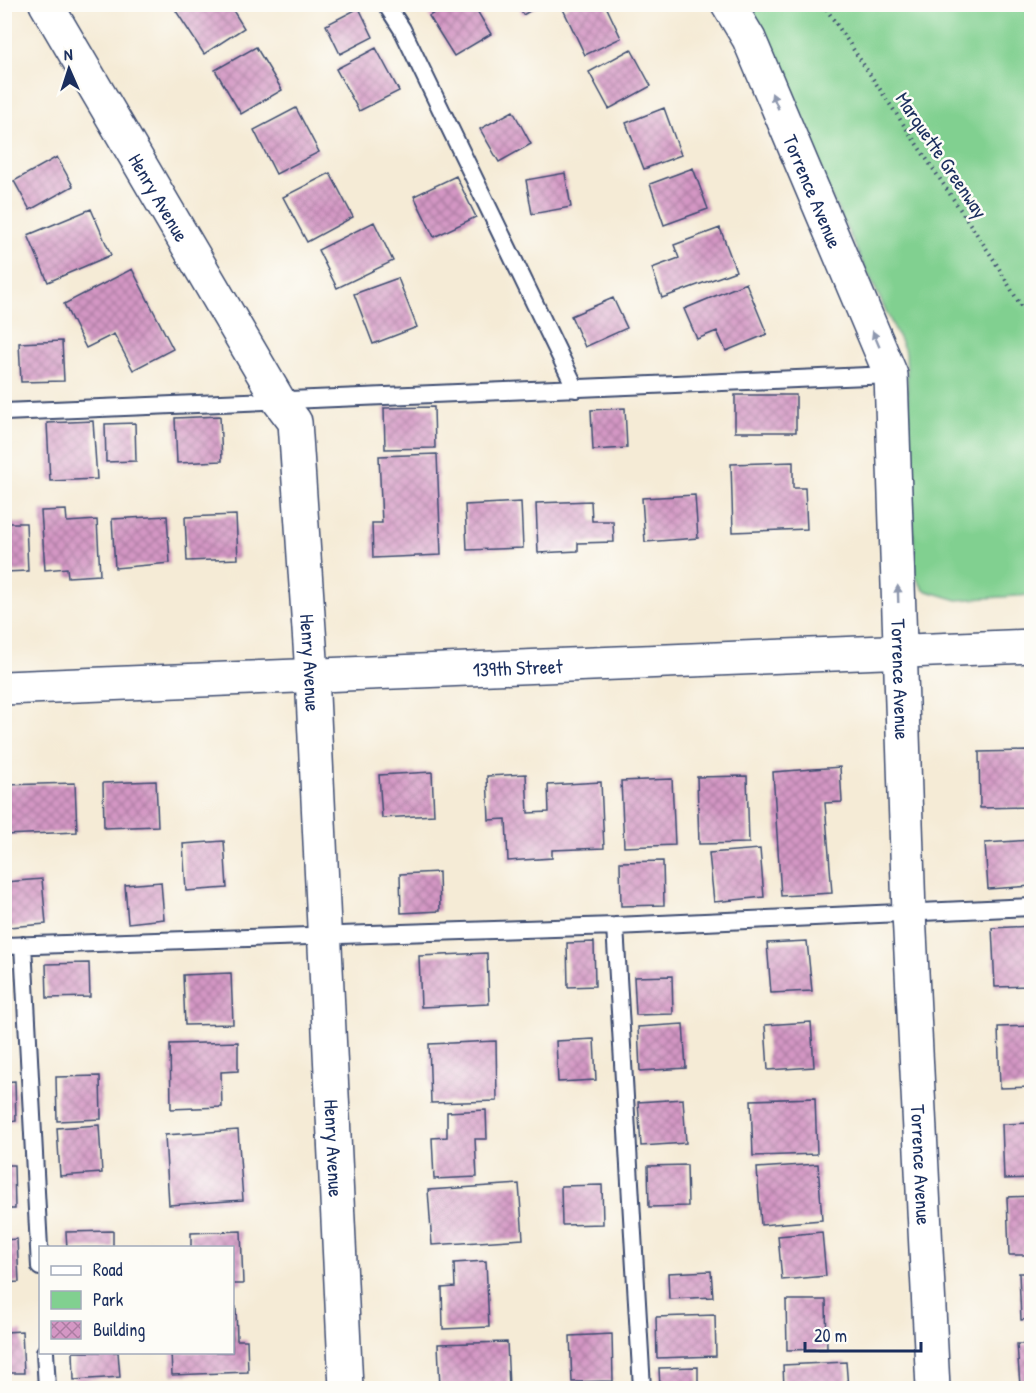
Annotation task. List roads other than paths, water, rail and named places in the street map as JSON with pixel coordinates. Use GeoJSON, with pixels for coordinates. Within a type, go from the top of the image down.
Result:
{"type":"FeatureCollection","features":[{"type":"Feature","properties":{"kind":"street","name":"Henry Avenue"},"geometry":{"type":"LineString","coordinates":[[46,4],[279,401],[295,422],[312,674],[346,1389]]}},
{"type":"Feature","properties":{"kind":"street","name":"Torrence Avenue"},"geometry":{"type":"LineString","coordinates":[[728,4],[749,39],[891,375],[909,913],[933,1389]]}},
{"type":"Feature","properties":{"kind":"street","name":"139th Street"},"geometry":{"type":"LineString","coordinates":[[4,688],[1032,646]]}},
{"type":"Feature","properties":{"kind":"lane"},"geometry":{"type":"LineString","coordinates":[[386,4],[402,29],[576,388]]}},
{"type":"Feature","properties":{"kind":"lane"},"geometry":{"type":"LineString","coordinates":[[4,412],[891,375]]}},
{"type":"Feature","properties":{"kind":"lane"},"geometry":{"type":"LineString","coordinates":[[4,946],[615,926],[1032,907]]}},
{"type":"Feature","properties":{"kind":"lane"},"geometry":{"type":"LineString","coordinates":[[615,926],[642,1389]]}},
{"type":"Feature","properties":{"kind":"lane"},"geometry":{"type":"LineString","coordinates":[[23,945],[39,1248]]}},
{"type":"Feature","properties":{"kind":"lane"},"geometry":{"type":"LineString","coordinates":[[45,1354],[47,1389]]}}]}
